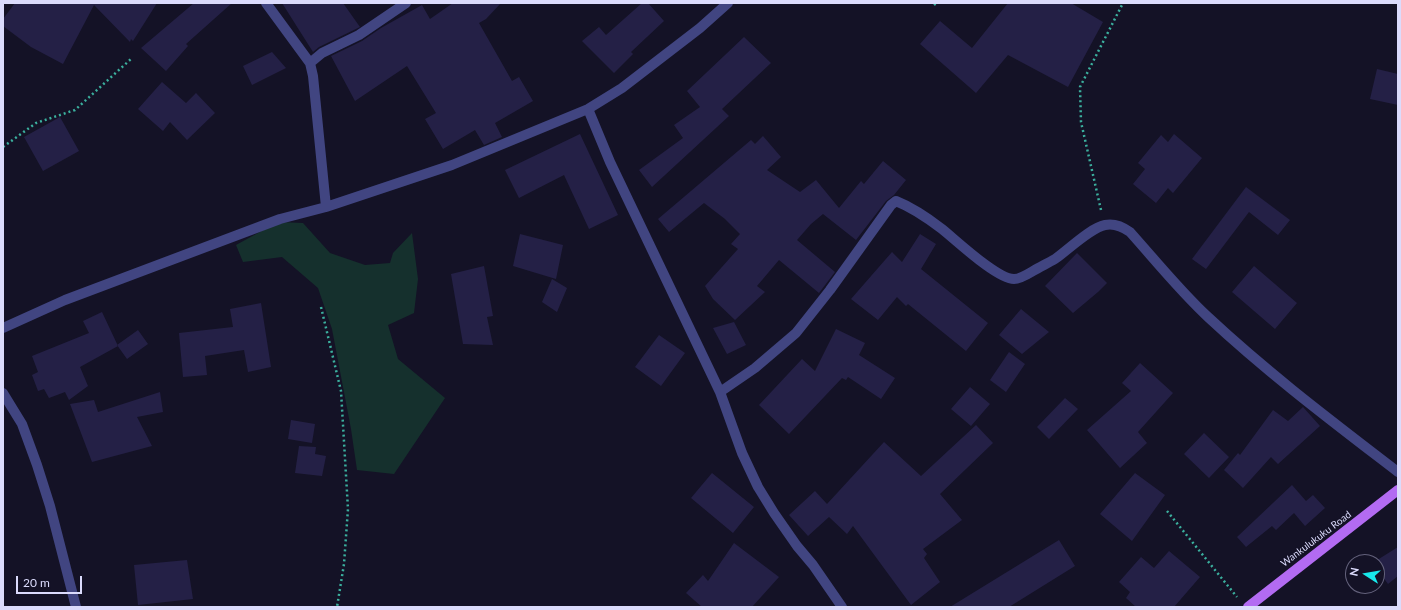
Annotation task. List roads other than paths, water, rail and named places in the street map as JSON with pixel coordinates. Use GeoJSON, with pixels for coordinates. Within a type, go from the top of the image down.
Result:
{"type":"FeatureCollection","features":[{"type":"Feature","properties":{"kind":"main road","name":"Wankulukuku Road"},"geometry":{"type":"LineString","coordinates":[[1244,604],[1398,490]]}},
{"type":"Feature","properties":{"kind":"street"},"geometry":{"type":"LineString","coordinates":[[266,3],[310,63],[313,76],[326,206]]}},
{"type":"Feature","properties":{"kind":"street"},"geometry":{"type":"LineString","coordinates":[[310,63],[322,53],[359,34],[406,3]]}},
{"type":"Feature","properties":{"kind":"street"},"geometry":{"type":"LineString","coordinates":[[3,328],[65,300],[273,222],[452,165],[588,109],[628,84],[700,28],[728,3]]}},
{"type":"Feature","properties":{"kind":"street"},"geometry":{"type":"LineString","coordinates":[[588,109],[610,162],[720,392],[742,453],[758,487],[797,546],[813,565],[842,607]]}},
{"type":"Feature","properties":{"kind":"street"},"geometry":{"type":"LineString","coordinates":[[720,392],[755,368],[796,333],[830,290],[891,204],[896,201],[902,203],[929,220],[993,269],[1007,277],[1015,279],[1028,274],[1054,259],[1088,234],[1104,225],[1118,226],[1126,228],[1200,309],[1248,354],[1323,415],[1398,472]]}},
{"type":"Feature","properties":{"kind":"street"},"geometry":{"type":"LineString","coordinates":[[3,393],[22,424],[37,464],[50,506],[76,607]]}}]}
